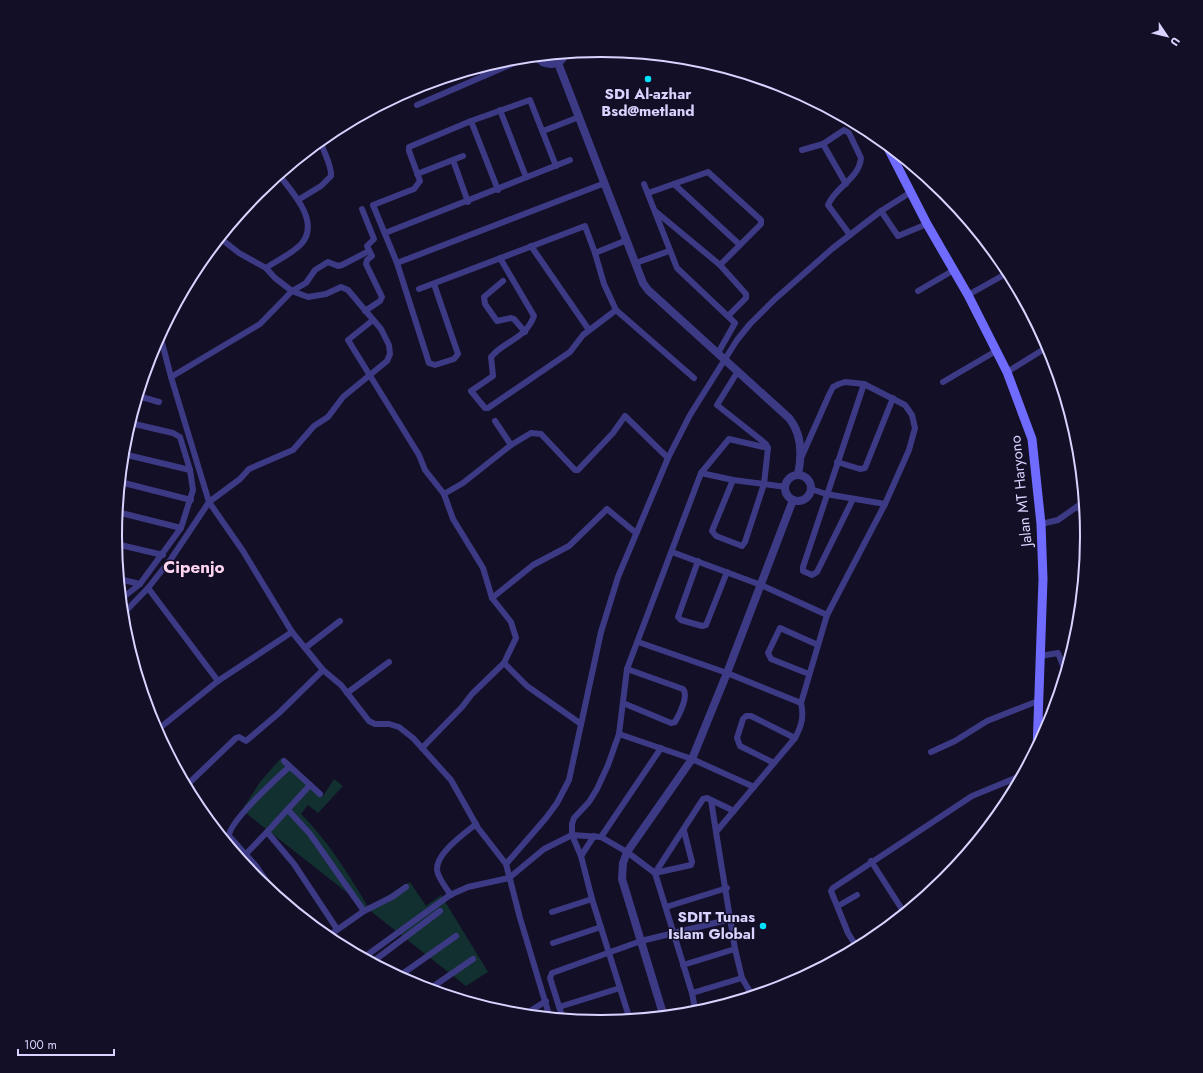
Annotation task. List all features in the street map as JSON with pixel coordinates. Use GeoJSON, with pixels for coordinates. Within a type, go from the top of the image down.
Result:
{"type":"FeatureCollection","features":[{"type":"Feature","properties":{"kind":"main road","name":"Jalan MT Haryono"},"geometry":{"type":"LineString","coordinates":[[891,155],[927,224],[968,295],[1007,372],[1032,439],[1041,524],[1043,578],[1036,739]]}},
{"type":"Feature","properties":{"kind":"street"},"geometry":{"type":"LineString","coordinates":[[539,61],[549,65],[558,63],[561,59]]}},
{"type":"Feature","properties":{"kind":"street"},"geometry":{"type":"LineString","coordinates":[[558,63],[636,263],[648,290],[793,423],[797,431],[802,458]]}},
{"type":"Feature","properties":{"kind":"street"},"geometry":{"type":"LineString","coordinates":[[417,105],[506,66]]}},
{"type":"Feature","properties":{"kind":"street"},"geometry":{"type":"LineString","coordinates":[[483,72],[484,76]]}},
{"type":"Feature","properties":{"kind":"street"},"geometry":{"type":"LineString","coordinates":[[434,284],[458,354],[454,359],[435,366],[429,363],[397,263],[373,205],[414,188],[420,181],[409,151],[409,147],[470,121],[530,100],[556,166]]}},
{"type":"Feature","properties":{"kind":"street"},"geometry":{"type":"LineString","coordinates":[[500,110],[526,178]]}},
{"type":"Feature","properties":{"kind":"street"},"geometry":{"type":"LineString","coordinates":[[543,131],[579,117]]}},
{"type":"Feature","properties":{"kind":"street"},"geometry":{"type":"LineString","coordinates":[[470,121],[498,190]]}},
{"type":"Feature","properties":{"kind":"street"},"geometry":{"type":"LineString","coordinates":[[802,150],[823,144],[844,130],[849,133],[861,158],[858,169],[830,200],[828,205],[850,235]]}},
{"type":"Feature","properties":{"kind":"street"},"geometry":{"type":"LineString","coordinates":[[823,144],[846,184]]}},
{"type":"Feature","properties":{"kind":"street"},"geometry":{"type":"LineString","coordinates":[[298,200],[321,186],[331,176],[332,169],[321,148]]}},
{"type":"Feature","properties":{"kind":"street"},"geometry":{"type":"LineString","coordinates":[[417,174],[463,156]]}},
{"type":"Feature","properties":{"kind":"street"},"geometry":{"type":"LineString","coordinates":[[453,160],[468,202]]}},
{"type":"Feature","properties":{"kind":"street"},"geometry":{"type":"LineString","coordinates":[[385,233],[468,202],[570,160]]}},
{"type":"Feature","properties":{"kind":"street"},"geometry":{"type":"LineString","coordinates":[[648,193],[708,172],[761,220],[761,224],[720,265]]}},
{"type":"Feature","properties":{"kind":"street"},"geometry":{"type":"LineString","coordinates":[[266,268],[302,243],[308,233],[309,225],[298,200],[282,179]]}},
{"type":"Feature","properties":{"kind":"street"},"geometry":{"type":"LineString","coordinates":[[397,263],[605,183]]}},
{"type":"Feature","properties":{"kind":"street"},"geometry":{"type":"LineString","coordinates":[[644,184],[676,268],[735,323],[718,353]]}},
{"type":"Feature","properties":{"kind":"street"},"geometry":{"type":"LineString","coordinates":[[674,184],[740,245]]}},
{"type":"Feature","properties":{"kind":"street"},"geometry":{"type":"LineString","coordinates":[[506,864],[525,844],[557,803],[569,780],[601,632],[618,577],[668,458],[690,415],[725,359],[750,324],[774,300],[850,235],[881,211],[910,192]]}},
{"type":"Feature","properties":{"kind":"street"},"geometry":{"type":"LineString","coordinates":[[362,210],[374,239],[367,246],[372,256],[367,260],[366,264],[382,297],[380,301],[365,312]]}},
{"type":"Feature","properties":{"kind":"street"},"geometry":{"type":"LineString","coordinates":[[654,210],[720,265],[746,296],[728,316]]}},
{"type":"Feature","properties":{"kind":"street"},"geometry":{"type":"LineString","coordinates":[[881,211],[898,236],[927,224]]}},
{"type":"Feature","properties":{"kind":"street"},"geometry":{"type":"LineString","coordinates":[[419,290],[585,226],[604,284],[616,310],[694,378]]}},
{"type":"Feature","properties":{"kind":"street"},"geometry":{"type":"LineString","coordinates":[[594,253],[627,240]]}},
{"type":"Feature","properties":{"kind":"street"},"geometry":{"type":"LineString","coordinates":[[128,609],[148,588],[171,560],[209,502],[240,480],[249,469],[293,450],[314,426],[328,417],[344,397],[387,361],[390,354],[389,345],[381,329],[365,312],[353,295],[345,288],[341,287],[326,294],[308,297],[292,291],[275,278],[266,268],[239,253],[224,241]]}},
{"type":"Feature","properties":{"kind":"street"},"geometry":{"type":"LineString","coordinates":[[531,246],[590,330]]}},
{"type":"Feature","properties":{"kind":"street"},"geometry":{"type":"LineString","coordinates":[[171,377],[260,324],[292,291],[306,283],[315,270],[328,262],[338,266],[342,265],[369,251]]}},
{"type":"Feature","properties":{"kind":"street"},"geometry":{"type":"LineString","coordinates":[[636,263],[669,251]]}},
{"type":"Feature","properties":{"kind":"street"},"geometry":{"type":"LineString","coordinates":[[500,258],[534,314],[531,325],[525,332],[493,354],[491,360],[493,376],[472,391],[485,408],[488,408],[570,352],[583,335],[616,310]]}},
{"type":"Feature","properties":{"kind":"street"},"geometry":{"type":"LineString","coordinates":[[918,291],[954,270]]}},
{"type":"Feature","properties":{"kind":"street"},"geometry":{"type":"LineString","coordinates":[[968,295],[1003,275]]}},
{"type":"Feature","properties":{"kind":"street"},"geometry":{"type":"LineString","coordinates":[[503,281],[483,297],[485,304],[497,321],[511,318],[514,319],[525,332]]}},
{"type":"Feature","properties":{"kind":"street"},"geometry":{"type":"LineString","coordinates":[[373,320],[348,340],[371,374],[419,455],[425,470],[444,494],[453,519],[483,568],[492,598],[511,622],[516,638],[504,662],[422,748]]}},
{"type":"Feature","properties":{"kind":"street"},"geometry":{"type":"LineString","coordinates":[[162,344],[209,502],[242,551],[292,632],[323,670],[341,685],[368,722],[375,724],[389,724],[399,727],[422,748],[451,780],[476,824],[506,864],[549,1013]]}},
{"type":"Feature","properties":{"kind":"street"},"geometry":{"type":"LineString","coordinates":[[1007,372],[1043,349]]}},
{"type":"Feature","properties":{"kind":"street"},"geometry":{"type":"LineString","coordinates":[[943,382],[996,351]]}},
{"type":"Feature","properties":{"kind":"street"},"geometry":{"type":"LineString","coordinates":[[734,480],[712,531],[716,536],[742,546],[745,542],[764,484],[768,448],[766,444],[717,406],[738,371]]}},
{"type":"Feature","properties":{"kind":"street"},"geometry":{"type":"LineString","coordinates":[[716,832],[796,738],[803,719],[801,702],[827,615],[884,504],[909,450],[914,428],[914,420],[909,410],[893,398],[864,384],[845,382],[833,387],[802,458],[798,476]]}},
{"type":"Feature","properties":{"kind":"street"},"geometry":{"type":"LineString","coordinates":[[853,499],[817,572],[812,575],[803,571],[826,494],[864,384]]}},
{"type":"Feature","properties":{"kind":"street"},"geometry":{"type":"LineString","coordinates":[[142,397],[159,402]]}},
{"type":"Feature","properties":{"kind":"street"},"geometry":{"type":"LineString","coordinates":[[838,462],[860,469],[865,468],[893,398]]}},
{"type":"Feature","properties":{"kind":"street"},"geometry":{"type":"LineString","coordinates":[[444,494],[468,480],[511,445],[531,433],[541,434],[575,470],[578,470],[613,433],[625,416],[668,458]]}},
{"type":"Feature","properties":{"kind":"street"},"geometry":{"type":"LineString","coordinates":[[495,421],[511,445]]}},
{"type":"Feature","properties":{"kind":"street"},"geometry":{"type":"LineString","coordinates":[[126,595],[140,584],[163,555],[181,528],[193,490],[190,470],[180,437],[176,434],[135,424]]}},
{"type":"Feature","properties":{"kind":"street"},"geometry":{"type":"LineString","coordinates":[[628,1015],[592,899],[581,856],[572,835],[573,821],[596,789],[619,734],[627,668],[702,474],[729,439],[768,448]]}},
{"type":"Feature","properties":{"kind":"street"},"geometry":{"type":"LineString","coordinates":[[129,455],[190,470]]}},
{"type":"Feature","properties":{"kind":"street"},"geometry":{"type":"LineString","coordinates":[[702,474],[786,487]]}},
{"type":"Feature","properties":{"kind":"street"},"geometry":{"type":"LineString","coordinates":[[798,476],[808,479],[811,489],[809,495],[805,499],[799,501],[793,500],[787,495],[786,487],[790,479],[798,476]]}},
{"type":"Feature","properties":{"kind":"street"},"geometry":{"type":"LineString","coordinates":[[125,483],[191,500]]}},
{"type":"Feature","properties":{"kind":"street"},"geometry":{"type":"LineString","coordinates":[[811,489],[826,494],[884,504]]}},
{"type":"Feature","properties":{"kind":"street"},"geometry":{"type":"LineString","coordinates":[[663,1012],[622,879],[622,863],[627,852],[692,759],[727,673],[793,500]]}},
{"type":"Feature","properties":{"kind":"street"},"geometry":{"type":"LineString","coordinates":[[1041,524],[1058,520],[1078,507],[1080,509]]}},
{"type":"Feature","properties":{"kind":"street"},"geometry":{"type":"LineString","coordinates":[[492,598],[533,565],[569,546],[607,509],[636,533]]}},
{"type":"Feature","properties":{"kind":"street"},"geometry":{"type":"LineString","coordinates":[[123,513],[181,528]]}},
{"type":"Feature","properties":{"kind":"street"},"geometry":{"type":"LineString","coordinates":[[122,545],[163,555]]}},
{"type":"Feature","properties":{"kind":"street"},"geometry":{"type":"LineString","coordinates":[[672,552],[761,585],[827,615]]}},
{"type":"Feature","properties":{"kind":"street"},"geometry":{"type":"LineString","coordinates":[[698,561],[678,617],[681,620],[702,626],[706,625],[727,572]]}},
{"type":"Feature","properties":{"kind":"street"},"geometry":{"type":"LineString","coordinates":[[124,580],[140,584]]}},
{"type":"Feature","properties":{"kind":"street"},"geometry":{"type":"LineString","coordinates":[[148,588],[218,681]]}},
{"type":"Feature","properties":{"kind":"street"},"geometry":{"type":"LineString","coordinates":[[305,648],[340,621]]}},
{"type":"Feature","properties":{"kind":"street"},"geometry":{"type":"LineString","coordinates":[[809,674],[771,659],[768,653],[780,628],[818,644]]}},
{"type":"Feature","properties":{"kind":"street"},"geometry":{"type":"LineString","coordinates":[[161,727],[218,681],[292,632]]}},
{"type":"Feature","properties":{"kind":"street"},"geometry":{"type":"LineString","coordinates":[[638,642],[727,673],[801,702]]}},
{"type":"Feature","properties":{"kind":"street"},"geometry":{"type":"LineString","coordinates":[[1040,656],[1058,653],[1063,666]]}},
{"type":"Feature","properties":{"kind":"street"},"geometry":{"type":"LineString","coordinates":[[347,693],[389,662]]}},
{"type":"Feature","properties":{"kind":"street"},"geometry":{"type":"LineString","coordinates":[[504,662],[527,686],[581,724]]}},
{"type":"Feature","properties":{"kind":"street"},"geometry":{"type":"LineString","coordinates":[[623,703],[671,723],[677,718],[685,696],[683,689],[627,668]]}},
{"type":"Feature","properties":{"kind":"street"},"geometry":{"type":"LineString","coordinates":[[190,782],[236,738],[240,737],[246,741],[279,713],[323,670]]}},
{"type":"Feature","properties":{"kind":"street"},"geometry":{"type":"LineString","coordinates":[[931,752],[955,741],[987,722],[1038,701]]}},
{"type":"Feature","properties":{"kind":"street"},"geometry":{"type":"LineString","coordinates":[[774,763],[740,746],[737,738],[743,719],[746,716],[750,716],[796,738]]}},
{"type":"Feature","properties":{"kind":"street"},"geometry":{"type":"LineString","coordinates":[[619,734],[692,759],[754,787]]}},
{"type":"Feature","properties":{"kind":"street"},"geometry":{"type":"LineString","coordinates":[[601,837],[661,748]]}},
{"type":"Feature","properties":{"kind":"street"},"geometry":{"type":"LineString","coordinates":[[284,760],[289,767],[320,794]]}},
{"type":"Feature","properties":{"kind":"street"},"geometry":{"type":"LineString","coordinates":[[256,870],[229,836],[231,828],[265,790],[289,767]]}},
{"type":"Feature","properties":{"kind":"street"},"geometry":{"type":"LineString","coordinates":[[855,943],[848,933],[831,891],[833,888],[871,861],[972,796],[1016,778]]}},
{"type":"Feature","properties":{"kind":"street"},"geometry":{"type":"LineString","coordinates":[[245,855],[310,785]]}},
{"type":"Feature","properties":{"kind":"street"},"geometry":{"type":"LineString","coordinates":[[655,873],[684,831],[703,799],[706,798],[734,811]]}},
{"type":"Feature","properties":{"kind":"street"},"geometry":{"type":"LineString","coordinates":[[711,800],[735,949],[742,978],[750,993]]}},
{"type":"Feature","properties":{"kind":"street"},"geometry":{"type":"LineString","coordinates":[[288,810],[310,834],[364,911]]}},
{"type":"Feature","properties":{"kind":"street"},"geometry":{"type":"LineString","coordinates":[[451,895],[437,871],[438,864],[444,852],[476,824]]}},
{"type":"Feature","properties":{"kind":"street"},"geometry":{"type":"LineString","coordinates":[[655,873],[691,865],[692,862],[684,831]]}},
{"type":"Feature","properties":{"kind":"street"},"geometry":{"type":"LineString","coordinates":[[267,832],[294,864],[336,929]]}},
{"type":"Feature","properties":{"kind":"street"},"geometry":{"type":"LineString","coordinates":[[368,955],[451,895],[468,887],[509,878],[544,849],[572,835],[601,837],[627,852],[655,873],[692,993],[695,1007]]}},
{"type":"Feature","properties":{"kind":"street"},"geometry":{"type":"LineString","coordinates":[[581,856],[594,836]]}},
{"type":"Feature","properties":{"kind":"street"},"geometry":{"type":"LineString","coordinates":[[871,861],[902,910]]}},
{"type":"Feature","properties":{"kind":"street"},"geometry":{"type":"LineString","coordinates":[[332,933],[364,911],[392,897],[406,887]]}},
{"type":"Feature","properties":{"kind":"street"},"geometry":{"type":"LineString","coordinates":[[666,907],[726,888]]}},
{"type":"Feature","properties":{"kind":"street"},"geometry":{"type":"LineString","coordinates":[[838,906],[857,895]]}},
{"type":"Feature","properties":{"kind":"street"},"geometry":{"type":"LineString","coordinates":[[552,912],[592,899]]}},
{"type":"Feature","properties":{"kind":"street"},"geometry":{"type":"LineString","coordinates":[[375,959],[440,911]]}},
{"type":"Feature","properties":{"kind":"street"},"geometry":{"type":"LineString","coordinates":[[562,1014],[550,978],[552,973],[642,941],[731,919]]}},
{"type":"Feature","properties":{"kind":"street"},"geometry":{"type":"LineString","coordinates":[[553,943],[601,928]]}},
{"type":"Feature","properties":{"kind":"street"},"geometry":{"type":"LineString","coordinates":[[403,973],[456,936]]}},
{"type":"Feature","properties":{"kind":"street"},"geometry":{"type":"LineString","coordinates":[[683,965],[735,949]]}},
{"type":"Feature","properties":{"kind":"street"},"geometry":{"type":"LineString","coordinates":[[434,986],[473,959]]}},
{"type":"Feature","properties":{"kind":"street"},"geometry":{"type":"LineString","coordinates":[[692,993],[742,978]]}},
{"type":"Feature","properties":{"kind":"street"},"geometry":{"type":"LineString","coordinates":[[559,1006],[620,988]]}},
{"type":"Feature","properties":{"kind":"street"},"geometry":{"type":"LineString","coordinates":[[531,1011],[546,1001]]}},
{"type":"Feature","properties":{"kind":"green space"},"geometry":{"type":"Polygon","coordinates":[[[281,758],[323,796],[334,779],[343,786],[318,813],[308,805],[301,814],[320,835],[337,858],[368,907],[410,882],[426,906],[441,895],[488,972],[466,986],[242,810],[260,782],[281,758]]]}},
{"type":"Feature","properties":{"kind":"place","name":"SDI Al-azhar Bsd@metland"},"geometry":{"type":"Point","coordinates":[648,79]}},
{"type":"Feature","properties":{"kind":"place","name":"SDIT Tunas Islam Global"},"geometry":{"type":"Point","coordinates":[763,926]}},
{"type":"Feature","properties":{"kind":"district","name":"Cipenjo"},"geometry":{"type":"Point","coordinates":[194,567]}}]}
